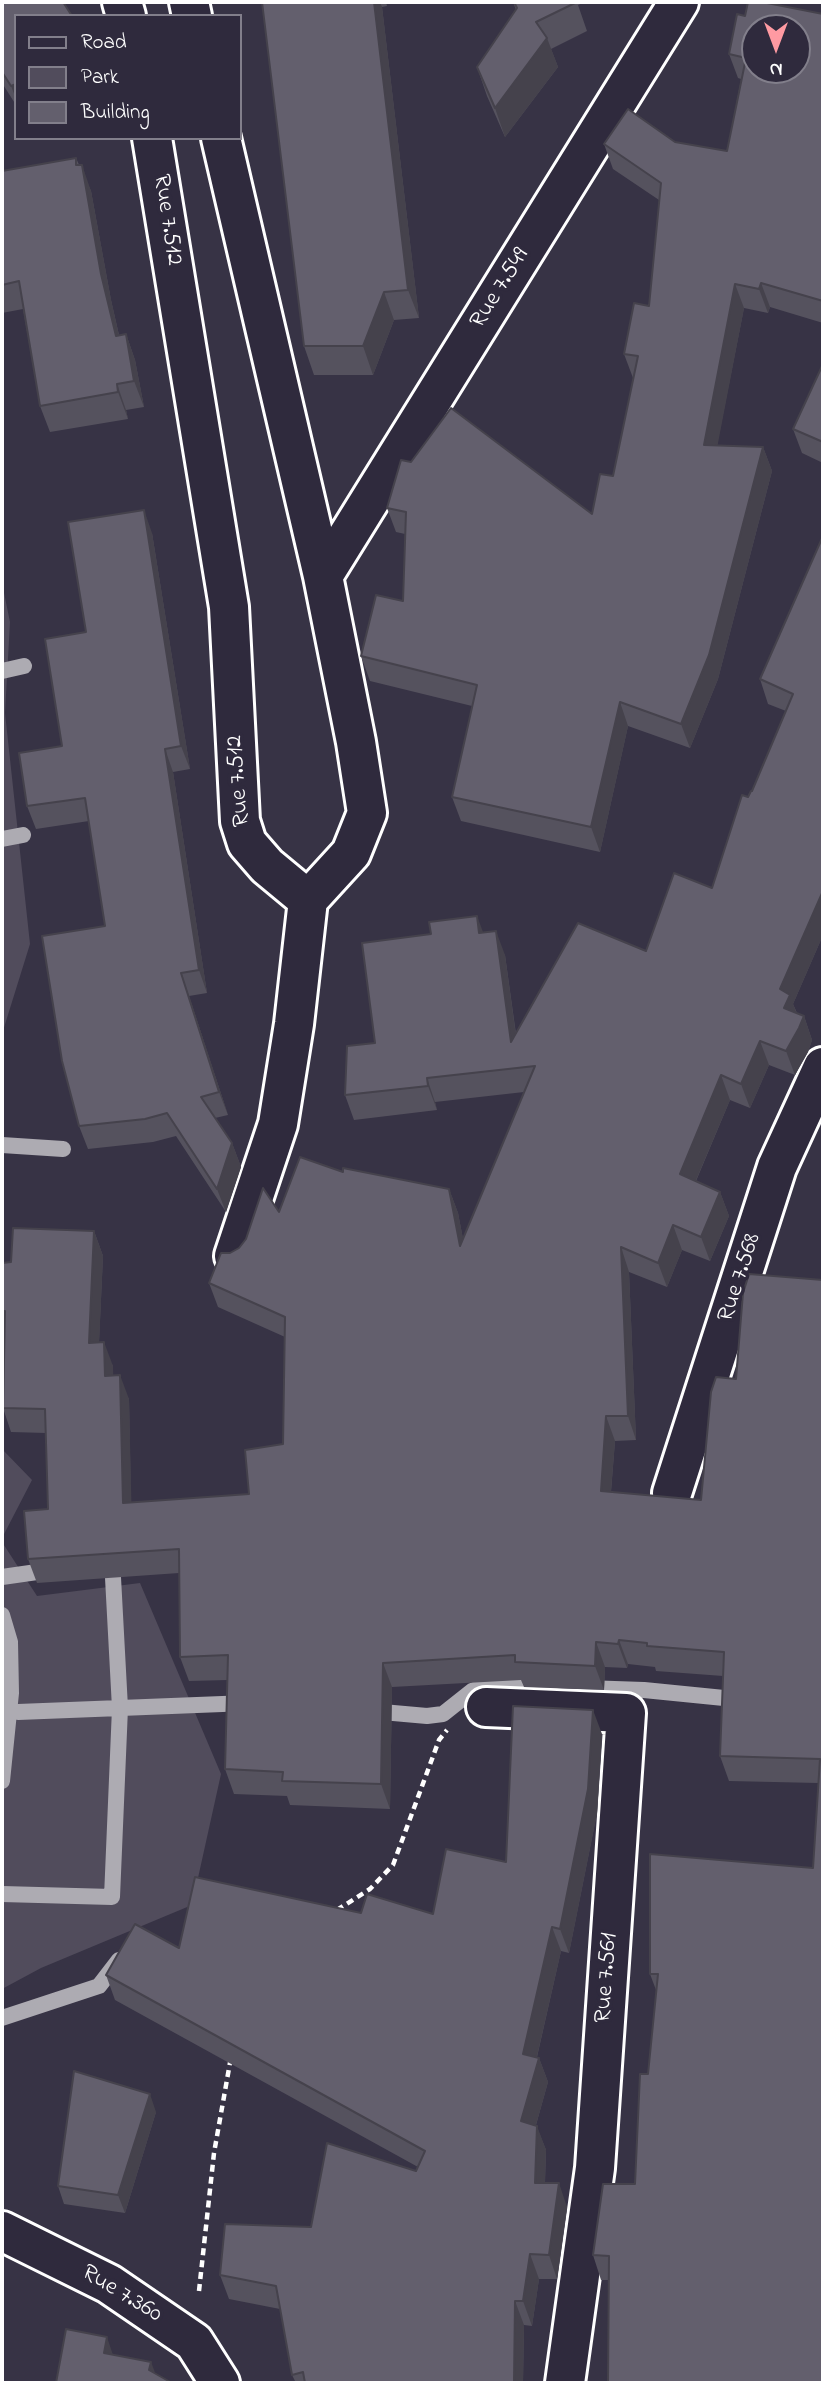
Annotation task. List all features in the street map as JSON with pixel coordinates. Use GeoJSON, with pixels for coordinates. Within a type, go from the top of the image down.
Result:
{"type":"FeatureCollection","features":[{"type":"Feature","properties":{"kind":"street","name":"Rue 7.549"},"geometry":{"type":"LineString","coordinates":[[323,576],[679,2]]}},
{"type":"Feature","properties":{"kind":"street","name":"Rue 7.512"},"geometry":{"type":"LineString","coordinates":[[152,140],[229,607],[240,821],[247,844],[267,866],[308,900]]}},
{"type":"Feature","properties":{"kind":"street"},"geometry":{"type":"LineString","coordinates":[[221,140],[323,576],[367,813],[351,853],[308,900],[294,1024],[278,1124],[234,1256]]}},
{"type":"Feature","properties":{"kind":"street","name":"Rue 7.568"},"geometry":{"type":"LineString","coordinates":[[672,1493],[777,1167],[823,1067]]}},
{"type":"Feature","properties":{"kind":"street","name":"Rue 7.561"},"geometry":{"type":"LineString","coordinates":[[486,1707],[626,1713],[595,2168],[571,2383]]}},
{"type":"Feature","properties":{"kind":"street","name":"Rue 7.360"},"geometry":{"type":"LineString","coordinates":[[2,2231],[109,2284],[194,2342],[220,2383]]}},
{"type":"Feature","properties":{"kind":"path"},"geometry":{"type":"LineString","coordinates":[[332,1920],[337,1909],[370,1889],[393,1865],[439,1740],[455,1720],[486,1707]]}},
{"type":"Feature","properties":{"kind":"path"},"geometry":{"type":"LineString","coordinates":[[194,2342],[214,2153],[231,2056]]}},
{"type":"Feature","properties":{"kind":"green space"},"geometry":{"type":"Polygon","coordinates":[[[2,583],[10,622],[5,713],[30,944],[2,1034],[2,583]]]}},
{"type":"Feature","properties":{"kind":"green space"},"geometry":{"type":"Polygon","coordinates":[[[2,1449],[32,1480],[2,1538],[2,1449]]]}},
{"type":"Feature","properties":{"kind":"green space"},"geometry":{"type":"Polygon","coordinates":[[[2,1542],[37,1596],[140,1583],[221,1774],[192,1905],[41,1968],[2,1989],[2,1542]]]}},
{"type":"Feature","properties":{"kind":"building"},"geometry":{"type":"Polygon","coordinates":[[[2,2],[63,2],[71,14],[14,14],[14,85],[11,86],[2,72],[2,2]]]}},
{"type":"Feature","properties":{"kind":"building"},"geometry":{"type":"Polygon","coordinates":[[[262,2],[374,2],[408,290],[384,292],[363,346],[304,346],[262,2]]]}},
{"type":"Feature","properties":{"kind":"building"},"geometry":{"type":"Polygon","coordinates":[[[514,2],[577,2],[536,22],[547,38],[495,108],[477,67],[517,8],[514,2]]]}},
{"type":"Feature","properties":{"kind":"building"},"geometry":{"type":"Polygon","coordinates":[[[748,2],[762,2],[823,14],[823,301],[761,283],[759,289],[735,284],[704,445],[763,447],[709,655],[681,724],[620,702],[591,827],[452,797],[477,685],[361,656],[376,595],[403,601],[406,512],[387,508],[401,460],[411,462],[451,408],[592,514],[600,474],[613,476],[638,356],[624,354],[634,303],[649,306],[661,183],[604,144],[628,109],[675,142],[727,151],[741,82],[811,84],[811,14],[745,14],[748,2]]]}},
{"type":"Feature","properties":{"kind":"building"},"geometry":{"type":"Polygon","coordinates":[[[737,14],[741,15],[741,57],[729,54],[737,14]]]}},
{"type":"Feature","properties":{"kind":"building"},"geometry":{"type":"Polygon","coordinates":[[[76,158],[76,165],[82,165],[101,274],[116,336],[126,334],[134,381],[117,384],[118,392],[40,406],[19,281],[2,285],[2,171],[76,158]]]}},
{"type":"Feature","properties":{"kind":"building"},"geometry":{"type":"Polygon","coordinates":[[[823,364],[823,442],[793,429],[823,364]]]}},
{"type":"Feature","properties":{"kind":"building"},"geometry":{"type":"Polygon","coordinates":[[[144,510],[181,746],[165,749],[199,970],[181,973],[219,1092],[201,1097],[232,1143],[217,1189],[167,1113],[145,1119],[79,1126],[62,1061],[42,936],[105,926],[85,798],[27,806],[19,753],[62,746],[45,639],[86,632],[68,522],[144,510]]]}},
{"type":"Feature","properties":{"kind":"building"},"geometry":{"type":"Polygon","coordinates":[[[823,536],[823,891],[780,989],[790,995],[784,1008],[804,1016],[786,1051],[760,1041],[741,1084],[721,1075],[680,1174],[720,1192],[701,1237],[673,1225],[658,1263],[621,1247],[628,1416],[606,1416],[601,1491],[701,1500],[711,1392],[716,1377],[736,1379],[743,1293],[749,1274],[823,1280],[823,2383],[608,2383],[609,2256],[593,2255],[603,2184],[635,2184],[640,2074],[648,2074],[658,1974],[650,1974],[650,1854],[813,1868],[820,1759],[720,1756],[724,1652],[647,1646],[647,1643],[619,1640],[618,1644],[596,1642],[595,1666],[515,1662],[515,1655],[383,1663],[381,1784],[282,1781],[283,1772],[225,1769],[228,1655],[180,1657],[179,1549],[28,1559],[24,1511],[48,1509],[45,1409],[3,1408],[5,1311],[2,1311],[2,1263],[11,1262],[13,1228],[94,1231],[89,1343],[104,1342],[105,1376],[120,1375],[123,1503],[249,1494],[245,1450],[283,1444],[285,1317],[209,1283],[221,1253],[230,1253],[239,1248],[246,1239],[263,1188],[279,1212],[300,1157],[343,1172],[343,1168],[449,1189],[460,1246],[535,1066],[427,1078],[428,1086],[345,1095],[347,1046],[375,1043],[362,943],[431,934],[429,922],[477,916],[479,933],[496,931],[511,1042],[578,923],[646,951],[674,873],[712,888],[742,795],[748,797],[752,791],[793,694],[760,679],[823,536]]]}},
{"type":"Feature","properties":{"kind":"building"},"geometry":{"type":"Polygon","coordinates":[[[513,1706],[593,1710],[588,1789],[560,1929],[552,1927],[523,2054],[539,2058],[521,2121],[537,2126],[535,2183],[559,2183],[549,2255],[530,2254],[523,2301],[515,2301],[514,2383],[305,2383],[303,2372],[292,2375],[276,2286],[220,2275],[225,2224],[311,2227],[327,2143],[416,2171],[425,2151],[106,1975],[135,1924],[179,1948],[195,1877],[361,1913],[367,1894],[433,1914],[446,1849],[506,1862],[513,1706]]]}},
{"type":"Feature","properties":{"kind":"building"},"geometry":{"type":"Polygon","coordinates":[[[74,2071],[150,2094],[118,2195],[58,2186],[74,2071]]]}},
{"type":"Feature","properties":{"kind":"building"},"geometry":{"type":"Polygon","coordinates":[[[66,2329],[107,2337],[104,2353],[151,2362],[149,2370],[172,2383],[56,2383],[66,2329]]]}},
{"type":"Feature","properties":{"kind":"waterway"},"geometry":{"type":"LineString","coordinates":[[2,671],[24,666]]}},
{"type":"Feature","properties":{"kind":"waterway"},"geometry":{"type":"LineString","coordinates":[[2,839],[23,835]]}},
{"type":"Feature","properties":{"kind":"waterway"},"geometry":{"type":"LineString","coordinates":[[2,1145],[63,1149]]}},
{"type":"Feature","properties":{"kind":"waterway"},"geometry":{"type":"LineString","coordinates":[[2,1894],[112,1897],[120,1708],[112,1559]]}},
{"type":"Feature","properties":{"kind":"waterway"},"geometry":{"type":"LineString","coordinates":[[2,1577],[51,1570]]}},
{"type":"Feature","properties":{"kind":"waterway"},"geometry":{"type":"LineString","coordinates":[[2,1615],[10,1642],[11,1693],[2,1781]]}},
{"type":"Feature","properties":{"kind":"waterway"},"geometry":{"type":"LineString","coordinates":[[371,1711],[427,1716],[443,1714],[472,1691],[492,1683],[542,1686]]}},
{"type":"Feature","properties":{"kind":"waterway"},"geometry":{"type":"LineString","coordinates":[[585,1688],[644,1690],[744,1700]]}},
{"type":"Feature","properties":{"kind":"waterway"},"geometry":{"type":"LineString","coordinates":[[18,1712],[248,1703]]}},
{"type":"Feature","properties":{"kind":"waterway"},"geometry":{"type":"LineString","coordinates":[[2,2018],[99,1986],[119,1960]]}}]}
